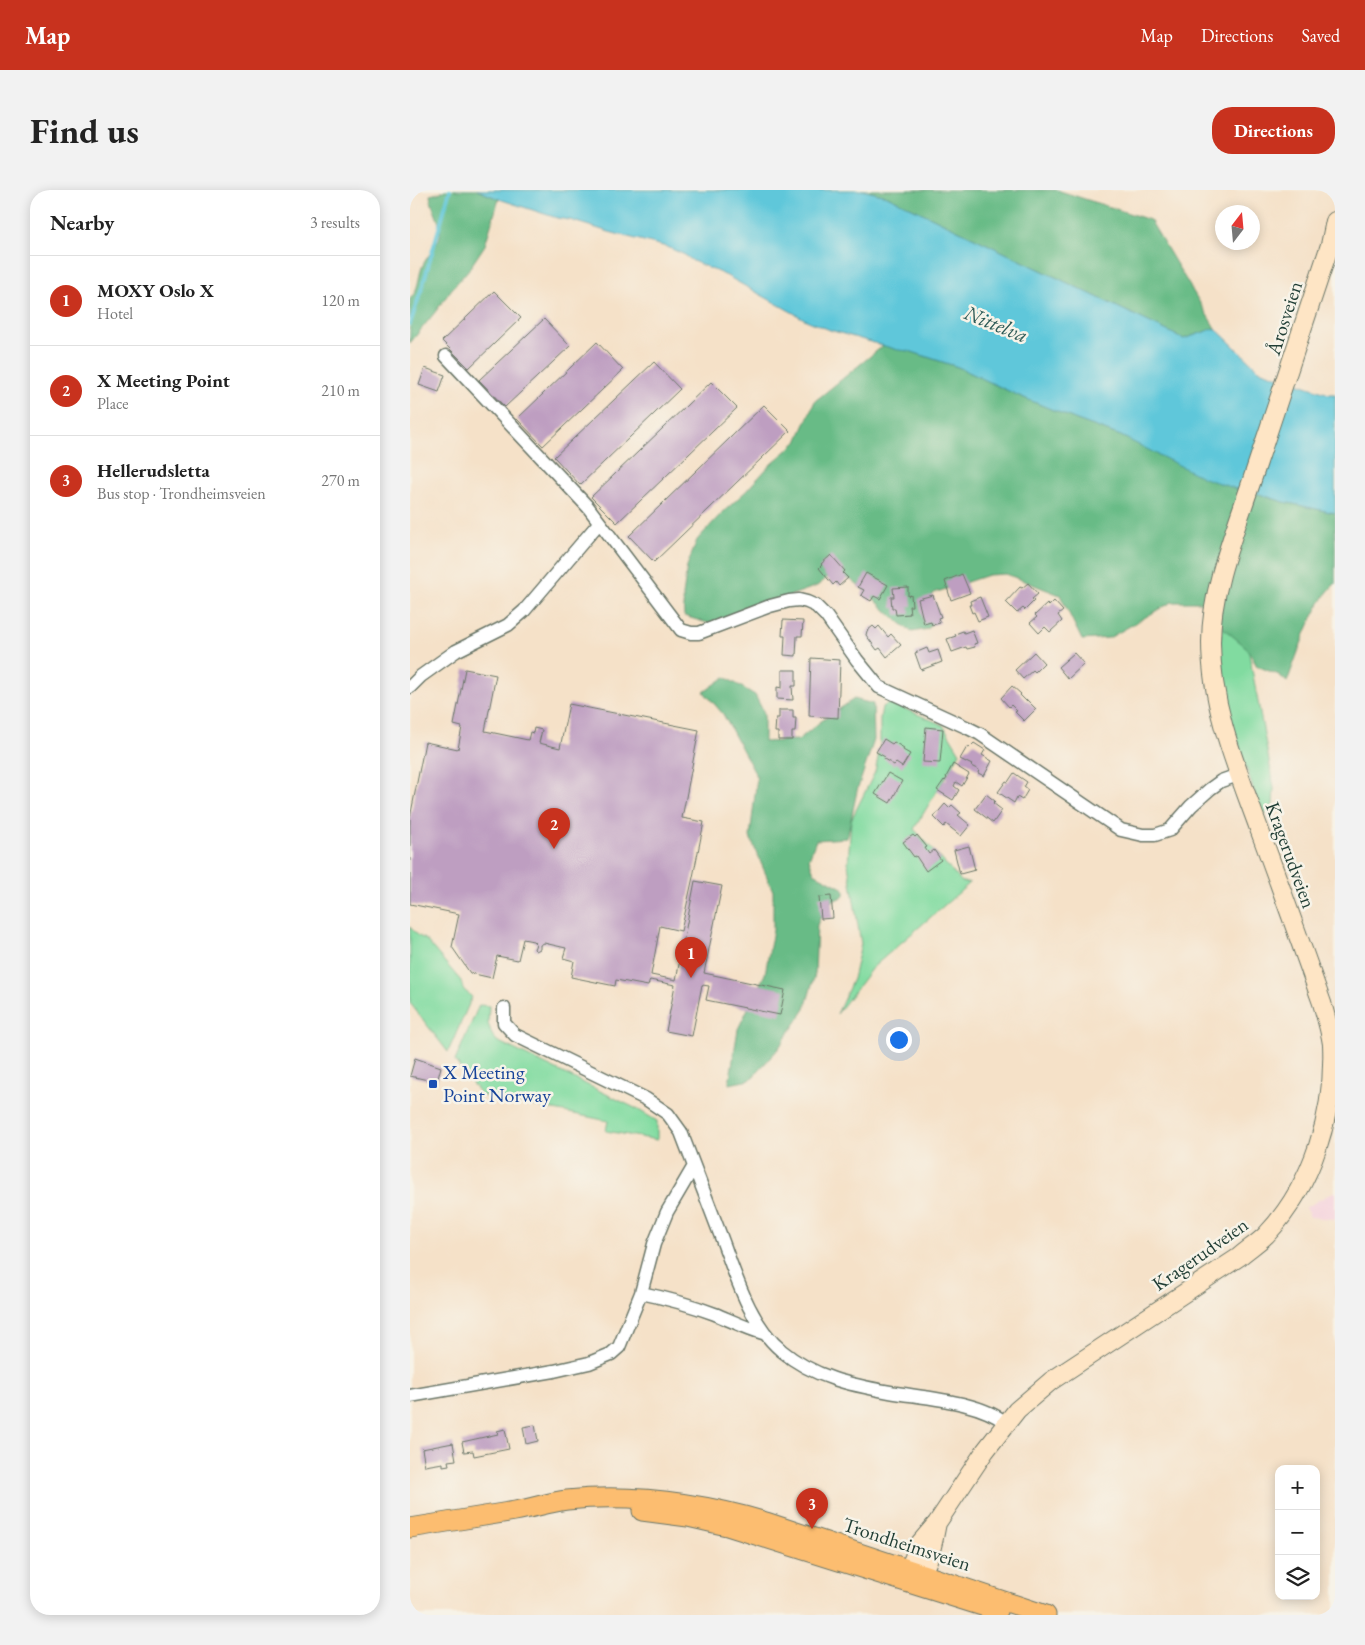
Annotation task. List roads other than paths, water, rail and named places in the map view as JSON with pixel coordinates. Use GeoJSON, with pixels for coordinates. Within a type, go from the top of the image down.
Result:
{"type":"FeatureCollection","features":[{"type":"Feature","properties":{"kind":"main road","name":"Årosveien"},"geometry":{"type":"LineString","coordinates":[[1270,427],[1330,245],[1335,221]]}},
{"type":"Feature","properties":{"kind":"main road","name":"Kragerudveien"},"geometry":{"type":"LineString","coordinates":[[915,1576],[932,1546],[937,1523],[1006,1423],[1029,1398],[1051,1381],[1231,1262],[1264,1236],[1279,1220],[1301,1188],[1317,1153],[1325,1129],[1333,1079],[1332,1045],[1329,1026],[1238,775],[1218,707],[1211,642],[1213,612],[1226,558],[1270,427]]}},
{"type":"Feature","properties":{"kind":"main road","name":"Trondheimsveien"},"geometry":{"type":"LineString","coordinates":[[410,1528],[516,1511],[565,1500],[617,1498],[671,1501],[747,1517],[915,1576],[1011,1615]]}},
{"type":"Feature","properties":{"kind":"main road","name":"Trondheimsveien"},"geometry":{"type":"LineString","coordinates":[[915,1576],[1046,1615]]}},
{"type":"Feature","properties":{"kind":"street"},"geometry":{"type":"LineString","coordinates":[[446,356],[588,507],[680,630],[699,633],[770,606],[789,601],[799,600],[816,606],[826,616],[879,687],[980,734],[1121,830],[1143,835],[1155,835],[1170,830],[1191,806],[1210,789],[1221,781],[1238,775]]}},
{"type":"Feature","properties":{"kind":"street"},"geometry":{"type":"LineString","coordinates":[[410,687],[420,676],[456,651],[508,625],[524,611],[599,523]]}},
{"type":"Feature","properties":{"kind":"street"},"geometry":{"type":"LineString","coordinates":[[504,1008],[504,1023],[515,1035],[646,1099],[668,1114],[681,1132],[744,1297],[766,1334],[781,1350],[818,1374],[842,1382],[971,1406],[993,1413],[1006,1423]]}},
{"type":"Feature","properties":{"kind":"street"},"geometry":{"type":"LineString","coordinates":[[410,1396],[554,1371],[589,1363],[611,1354],[619,1346],[641,1293],[654,1244],[667,1212],[694,1166]]}},
{"type":"Feature","properties":{"kind":"street"},"geometry":{"type":"LineString","coordinates":[[641,1293],[662,1297],[716,1314],[766,1334]]}},
{"type":"Feature","properties":{"kind":"water","name":"Nittelva"},"geometry":{"type":"Polygon","coordinates":[[[477,190],[862,190],[887,196],[1184,339],[1215,328],[1259,370],[1329,394],[1335,394],[1335,513],[1284,502],[1256,493],[1245,492],[1204,478],[1121,436],[1017,395],[958,367],[909,351],[898,350],[830,330],[806,320],[727,276],[667,247],[557,218],[477,190]]]}},
{"type":"Feature","properties":{"kind":"waterway"},"geometry":{"type":"LineString","coordinates":[[410,324],[450,190]]}},
{"type":"Feature","properties":{"kind":"place","name":"X Meeting Point"},"geometry":{"type":"Point","coordinates":[554,849]}},
{"type":"Feature","properties":{"kind":"place","name":"MOXY Oslo X"},"geometry":{"type":"Point","coordinates":[691,978]}},
{"type":"Feature","properties":{"kind":"place","name":"X Meeting Point Norway"},"geometry":{"type":"Point","coordinates":[433,1084]}},
{"type":"Feature","properties":{"kind":"place","name":"Hellerudsletta"},"geometry":{"type":"Point","coordinates":[812,1529]}}]}
